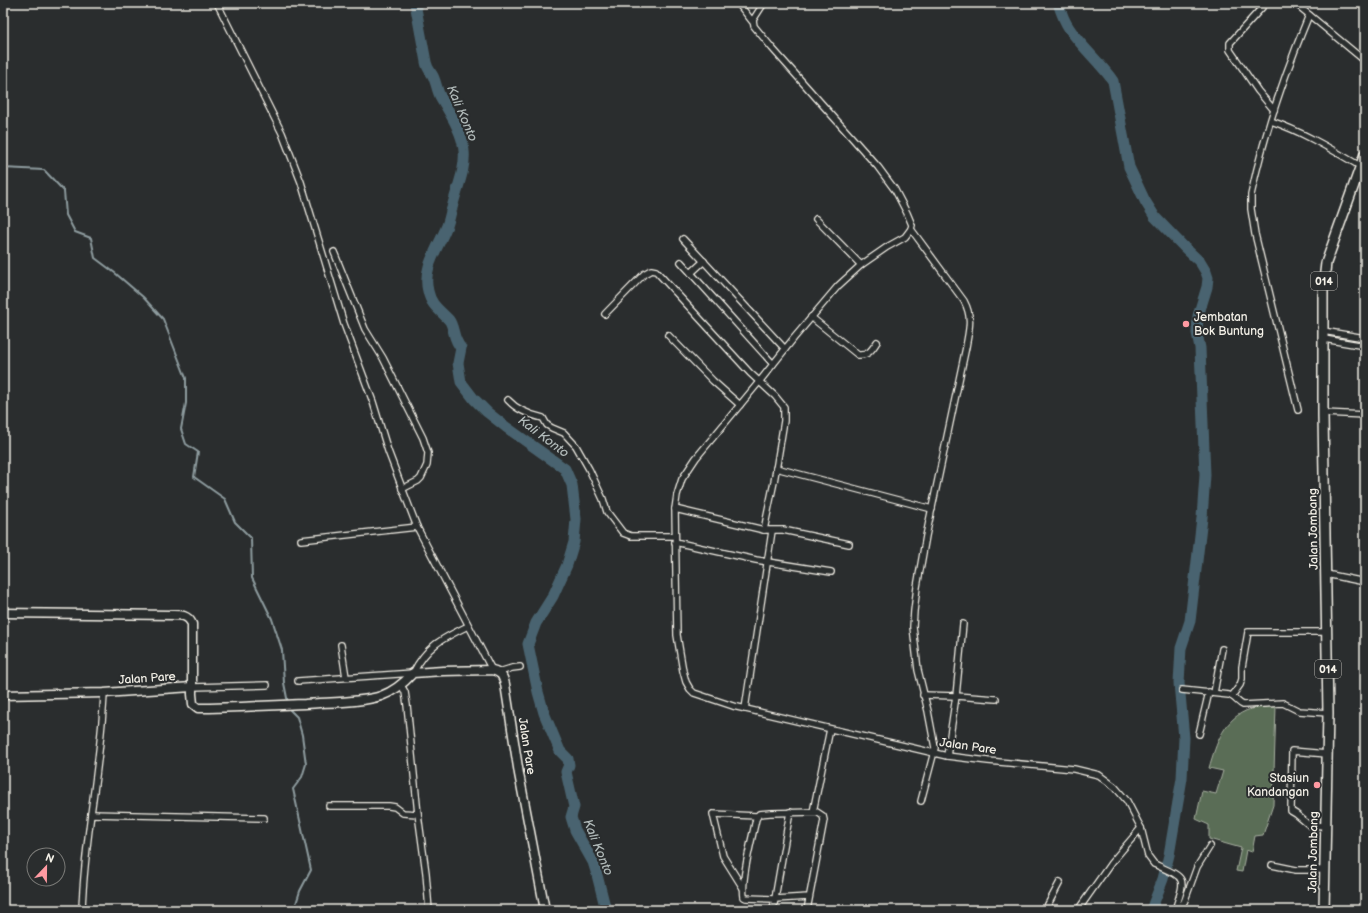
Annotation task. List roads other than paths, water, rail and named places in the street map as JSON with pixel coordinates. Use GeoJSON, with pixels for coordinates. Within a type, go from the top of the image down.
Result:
{"type":"FeatureCollection","features":[{"type":"Feature","properties":{"kind":"main road","name":"Jalan Jombang"},"geometry":{"type":"LineString","coordinates":[[1324,910],[1328,632],[1323,290],[1326,263],[1365,154]]}},
{"type":"Feature","properties":{"kind":"street"},"geometry":{"type":"LineString","coordinates":[[217,3],[282,133],[301,182],[337,304],[373,402],[388,451],[417,527],[468,626],[496,671]]}},
{"type":"Feature","properties":{"kind":"street"},"geometry":{"type":"LineString","coordinates":[[738,3],[772,48],[886,177],[895,190],[907,213],[912,224],[911,230],[964,301],[970,314],[966,347],[916,586],[913,627],[918,670],[934,740],[935,753],[921,801]]}},
{"type":"Feature","properties":{"kind":"street"},"geometry":{"type":"LineString","coordinates":[[752,21],[764,3]]}},
{"type":"Feature","properties":{"kind":"street"},"geometry":{"type":"LineString","coordinates":[[1266,3],[1230,43],[1230,48],[1258,91],[1274,110]]}},
{"type":"Feature","properties":{"kind":"street"},"geometry":{"type":"LineString","coordinates":[[1295,3],[1365,62]]}},
{"type":"Feature","properties":{"kind":"street"},"geometry":{"type":"LineString","coordinates":[[1298,410],[1255,234],[1251,209],[1255,180],[1274,110],[1295,48],[1309,15]]}},
{"type":"Feature","properties":{"kind":"street"},"geometry":{"type":"LineString","coordinates":[[1271,121],[1312,138],[1360,166]]}},
{"type":"Feature","properties":{"kind":"street"},"geometry":{"type":"LineString","coordinates":[[816,219],[861,264]]}},
{"type":"Feature","properties":{"kind":"street","name":"Jalan Pare"},"geometry":{"type":"LineString","coordinates":[[911,230],[901,240],[887,247],[861,264],[838,286],[811,317],[685,473],[678,487],[675,509],[677,635],[686,682],[694,693],[718,702],[947,756],[1074,769],[1099,775],[1115,787],[1127,801],[1141,828],[1148,856],[1154,864],[1176,874],[1181,879],[1182,884],[1175,910]]}},
{"type":"Feature","properties":{"kind":"street"},"geometry":{"type":"LineString","coordinates":[[683,239],[785,349]]}},
{"type":"Feature","properties":{"kind":"street"},"geometry":{"type":"LineString","coordinates":[[334,252],[365,329],[384,358],[423,438],[428,453],[427,465],[422,478],[402,489]]}},
{"type":"Feature","properties":{"kind":"street"},"geometry":{"type":"LineString","coordinates":[[691,273],[704,261]]}},
{"type":"Feature","properties":{"kind":"street"},"geometry":{"type":"LineString","coordinates":[[681,262],[773,364]]}},
{"type":"Feature","properties":{"kind":"street"},"geometry":{"type":"LineString","coordinates":[[605,314],[644,274],[650,270],[656,271],[759,382],[775,396],[785,409],[776,468],[764,530]]}},
{"type":"Feature","properties":{"kind":"street"},"geometry":{"type":"LineString","coordinates":[[811,317],[858,355],[868,354],[877,342]]}},
{"type":"Feature","properties":{"kind":"street"},"geometry":{"type":"LineString","coordinates":[[668,335],[713,381],[740,405]]}},
{"type":"Feature","properties":{"kind":"street"},"geometry":{"type":"LineString","coordinates":[[1324,335],[1365,338]]}},
{"type":"Feature","properties":{"kind":"street"},"geometry":{"type":"LineString","coordinates":[[1324,335],[1365,346]]}},
{"type":"Feature","properties":{"kind":"street"},"geometry":{"type":"LineString","coordinates":[[508,400],[511,404],[528,414],[543,418],[547,425],[567,436],[576,446],[589,469],[603,499],[607,512],[623,533],[631,536],[675,539],[767,562],[831,572]]}},
{"type":"Feature","properties":{"kind":"street"},"geometry":{"type":"LineString","coordinates":[[1324,414],[1365,415]]}},
{"type":"Feature","properties":{"kind":"street"},"geometry":{"type":"LineString","coordinates":[[776,468],[932,509]]}},
{"type":"Feature","properties":{"kind":"street"},"geometry":{"type":"LineString","coordinates":[[675,509],[764,530],[783,530],[850,544]]}},
{"type":"Feature","properties":{"kind":"street"},"geometry":{"type":"LineString","coordinates":[[300,540],[417,527]]}},
{"type":"Feature","properties":{"kind":"street"},"geometry":{"type":"LineString","coordinates":[[746,709],[772,530]]}},
{"type":"Feature","properties":{"kind":"street"},"geometry":{"type":"LineString","coordinates":[[1326,574],[1365,582]]}},
{"type":"Feature","properties":{"kind":"street"},"geometry":{"type":"LineString","coordinates":[[3,613],[186,616],[192,624],[192,687],[267,685]]}},
{"type":"Feature","properties":{"kind":"street"},"geometry":{"type":"LineString","coordinates":[[947,756],[956,696],[964,624]]}},
{"type":"Feature","properties":{"kind":"street"},"geometry":{"type":"LineString","coordinates":[[413,673],[423,657],[436,643],[468,626]]}},
{"type":"Feature","properties":{"kind":"street"},"geometry":{"type":"LineString","coordinates":[[1232,696],[1240,685],[1242,679],[1243,659],[1248,632],[1328,632]]}},
{"type":"Feature","properties":{"kind":"street"},"geometry":{"type":"LineString","coordinates":[[341,645],[346,677]]}},
{"type":"Feature","properties":{"kind":"street"},"geometry":{"type":"LineString","coordinates":[[1199,734],[1212,693],[1222,649]]}},
{"type":"Feature","properties":{"kind":"street"},"geometry":{"type":"LineString","coordinates":[[298,681],[443,671],[496,671],[520,666]]}},
{"type":"Feature","properties":{"kind":"street","name":"Jalan Pare"},"geometry":{"type":"LineString","coordinates":[[496,671],[503,677],[505,684],[519,774],[545,910]]}},
{"type":"Feature","properties":{"kind":"street","name":"Jalan Pare"},"geometry":{"type":"LineString","coordinates":[[3,695],[104,693],[192,687],[193,704],[198,708],[297,704],[373,698],[390,692],[401,685],[413,673]]}},
{"type":"Feature","properties":{"kind":"street"},"geometry":{"type":"LineString","coordinates":[[401,685],[407,705],[429,910]]}},
{"type":"Feature","properties":{"kind":"street"},"geometry":{"type":"LineString","coordinates":[[1182,690],[1232,696],[1240,704],[1244,705],[1283,702],[1290,707],[1299,710],[1328,713]]}},
{"type":"Feature","properties":{"kind":"street"},"geometry":{"type":"LineString","coordinates":[[82,910],[86,857],[101,739],[104,693]]}},
{"type":"Feature","properties":{"kind":"street"},"geometry":{"type":"LineString","coordinates":[[923,695],[996,699]]}},
{"type":"Feature","properties":{"kind":"street"},"geometry":{"type":"LineString","coordinates":[[813,812],[830,729]]}},
{"type":"Feature","properties":{"kind":"street"},"geometry":{"type":"LineString","coordinates":[[1326,826],[1309,825],[1292,811],[1292,751],[1327,754]]}},
{"type":"Feature","properties":{"kind":"street"},"geometry":{"type":"LineString","coordinates":[[329,806],[389,806],[403,813],[418,814]]}},
{"type":"Feature","properties":{"kind":"street"},"geometry":{"type":"LineString","coordinates":[[773,910],[790,812]]}},
{"type":"Feature","properties":{"kind":"street"},"geometry":{"type":"LineString","coordinates":[[743,888],[723,856],[713,814],[757,816],[761,813],[820,813],[824,820],[807,910]]}},
{"type":"Feature","properties":{"kind":"street"},"geometry":{"type":"LineString","coordinates":[[91,814],[264,818]]}},
{"type":"Feature","properties":{"kind":"street"},"geometry":{"type":"LineString","coordinates":[[757,816],[743,888],[743,896],[745,898],[775,899],[809,898]]}},
{"type":"Feature","properties":{"kind":"street"},"geometry":{"type":"LineString","coordinates":[[1078,910],[1111,863],[1141,828]]}},
{"type":"Feature","properties":{"kind":"street"},"geometry":{"type":"LineString","coordinates":[[1180,910],[1197,867],[1210,846]]}},
{"type":"Feature","properties":{"kind":"street"},"geometry":{"type":"LineString","coordinates":[[1272,865],[1296,870],[1325,870]]}},
{"type":"Feature","properties":{"kind":"street"},"geometry":{"type":"LineString","coordinates":[[1046,910],[1060,882]]}},
{"type":"Feature","properties":{"kind":"waterway","name":"Kali Konto"},"geometry":{"type":"LineString","coordinates":[[415,3],[426,64],[434,78],[440,96],[458,130],[464,151],[464,165],[448,223],[432,259],[427,275],[429,296],[436,307],[451,323],[456,341],[461,348],[458,363],[461,382],[474,399],[487,412],[565,469],[572,485],[576,519],[574,542],[567,565],[553,596],[536,623],[528,644],[544,713],[560,751],[568,759],[569,765],[566,772],[574,807],[571,817],[575,830],[593,862],[606,910]]}},
{"type":"Feature","properties":{"kind":"waterway"},"geometry":{"type":"LineString","coordinates":[[1058,3],[1061,13],[1074,35],[1113,81],[1129,167],[1145,201],[1155,217],[1200,262],[1208,278],[1207,287],[1198,316],[1197,333],[1200,348],[1205,475],[1202,518],[1190,621],[1181,648],[1179,683],[1184,738],[1182,778],[1169,855],[1163,879],[1151,910]]}},
{"type":"Feature","properties":{"kind":"waterway"},"geometry":{"type":"LineString","coordinates":[[3,168],[44,170],[64,191],[66,215],[75,232],[91,238],[95,258],[143,297],[163,319],[186,378],[186,403],[181,429],[186,444],[198,452],[194,477],[225,499],[235,522],[251,538],[252,578],[272,619],[282,650],[284,683],[288,703]]}},
{"type":"Feature","properties":{"kind":"waterway"},"geometry":{"type":"LineString","coordinates":[[289,707],[297,717],[302,735],[306,764],[302,777],[293,789],[311,870],[300,891],[294,910]]}},
{"type":"Feature","properties":{"kind":"place","name":"Jembatan Bok Buntung"},"geometry":{"type":"Point","coordinates":[1186,324]}},
{"type":"Feature","properties":{"kind":"place","name":"Stasiun Kandangan"},"geometry":{"type":"Point","coordinates":[1317,785]}}]}
